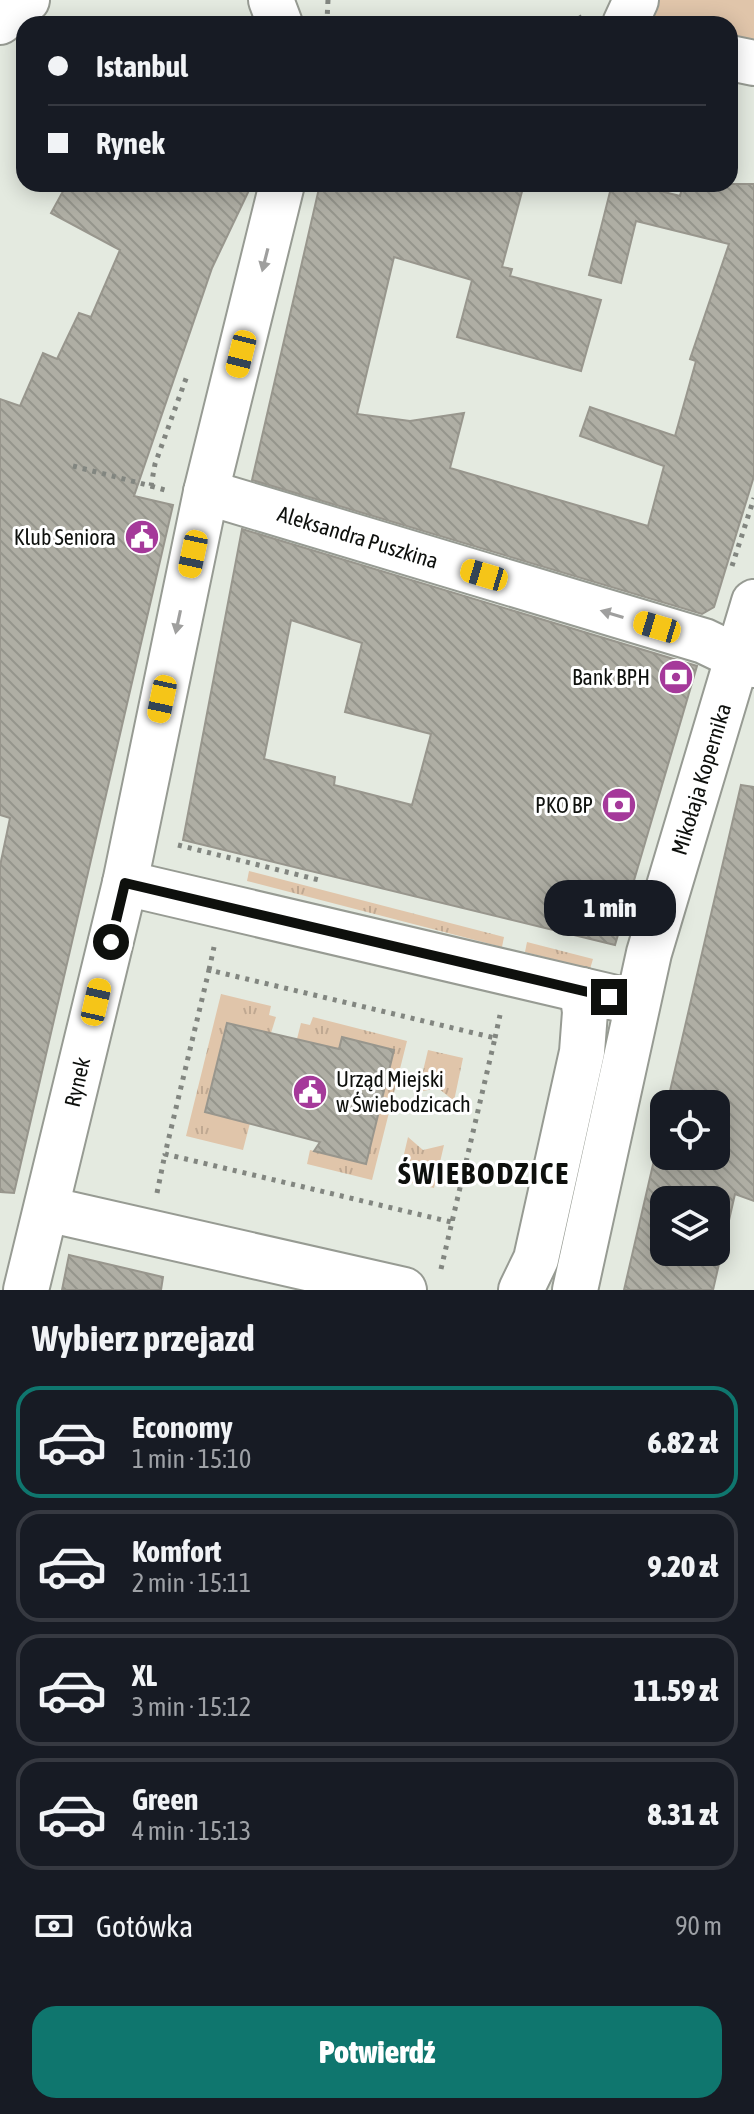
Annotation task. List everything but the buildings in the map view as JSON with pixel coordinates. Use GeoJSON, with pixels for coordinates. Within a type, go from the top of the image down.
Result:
{"type":"FeatureCollection","features":[{"type":"Feature","properties":{"kind":"street"},"geometry":{"type":"LineString","coordinates":[[0,22],[27,0]]}},
{"type":"Feature","properties":{"kind":"street","name":"Rynek"},"geometry":{"type":"LineString","coordinates":[[26,1290],[125,883],[206,492],[280,192]]}},
{"type":"Feature","properties":{"kind":"street","name":"Aleksandra Puszkina"},"geometry":{"type":"LineString","coordinates":[[206,492],[704,641],[746,662]]}},
{"type":"Feature","properties":{"kind":"street","name":"Mikołaja Kopernika"},"geometry":{"type":"LineString","coordinates":[[637,1003],[746,662],[754,602]]}},
{"type":"Feature","properties":{"kind":"street"},"geometry":{"type":"LineString","coordinates":[[125,883],[637,1003],[575,1290]]}},
{"type":"Feature","properties":{"kind":"street"},"geometry":{"type":"LineString","coordinates":[[521,1290],[536,1259],[582,1052],[585,1012],[582,990]]}},
{"type":"Feature","properties":{"kind":"street"},"geometry":{"type":"LineString","coordinates":[[47,1209],[421,1286]]}},
{"type":"Feature","properties":{"kind":"path"},"geometry":{"type":"LineString","coordinates":[[73,466],[151,486],[155,464],[192,359]]}},
{"type":"Feature","properties":{"kind":"path"},"geometry":{"type":"LineString","coordinates":[[178,832],[176,844],[332,884]]}},
{"type":"Feature","properties":{"kind":"path"},"geometry":{"type":"LineString","coordinates":[[155,1203],[209,970],[495,1038]]}},
{"type":"Feature","properties":{"kind":"path"},"geometry":{"type":"LineString","coordinates":[[421,1286],[451,1222],[503,1001]]}},
{"type":"Feature","properties":{"kind":"path"},"geometry":{"type":"LineString","coordinates":[[165,1154],[451,1222]]}},
{"type":"Feature","properties":{"kind":"green space"},"geometry":{"type":"Polygon","coordinates":[[[659,0],[754,0],[754,47],[738,42],[738,16],[650,16],[659,0]]]}},
{"type":"Feature","properties":{"kind":"green space"},"geometry":{"type":"Polygon","coordinates":[[[249,871],[504,937],[502,947],[247,881],[249,871]]]}},
{"type":"Feature","properties":{"kind":"green space"},"geometry":{"type":"Polygon","coordinates":[[[527,942],[593,959],[590,969],[525,952],[527,942]]]}},
{"type":"Feature","properties":{"kind":"green space"},"geometry":{"type":"Polygon","coordinates":[[[221,994],[271,1006],[269,1015],[276,1017],[271,1033],[227,1024],[225,1030],[206,1110],[250,1123],[243,1150],[186,1136],[221,994]]]}},
{"type":"Feature","properties":{"kind":"green space"},"geometry":{"type":"Polygon","coordinates":[[[313,1017],[407,1041],[372,1180],[307,1164],[310,1150],[360,1162],[339,1051],[297,1039],[301,1023],[310,1025],[313,1017]]]}},
{"type":"Feature","properties":{"kind":"green space"},"geometry":{"type":"Polygon","coordinates":[[[428,1050],[463,1058],[454,1101],[438,1088],[418,1092],[428,1050]]]}},
{"type":"Feature","properties":{"kind":"green space"},"geometry":{"type":"Polygon","coordinates":[[[408,1137],[423,1150],[444,1145],[434,1188],[398,1180],[408,1137]]]}},
{"type":"Feature","properties":{"kind":"place","name":"Klub Seniora"},"geometry":{"type":"Point","coordinates":[142,537]}},
{"type":"Feature","properties":{"kind":"place","name":"Bank BPH"},"geometry":{"type":"Point","coordinates":[676,677]}},
{"type":"Feature","properties":{"kind":"place","name":"PKO BP"},"geometry":{"type":"Point","coordinates":[619,805]}},
{"type":"Feature","properties":{"kind":"place","name":"Urząd Miejski w Świebodzicach"},"geometry":{"type":"Point","coordinates":[310,1092]}},
{"type":"Feature","properties":{"kind":"district","name":"ŚWIEBODZICE"},"geometry":{"type":"Point","coordinates":[484,1173]}},
{"type":"Feature","properties":{"kind":"route"},"geometry":{"type":"LineString","coordinates":[[111,942],[125,883],[609,997]]}}]}
